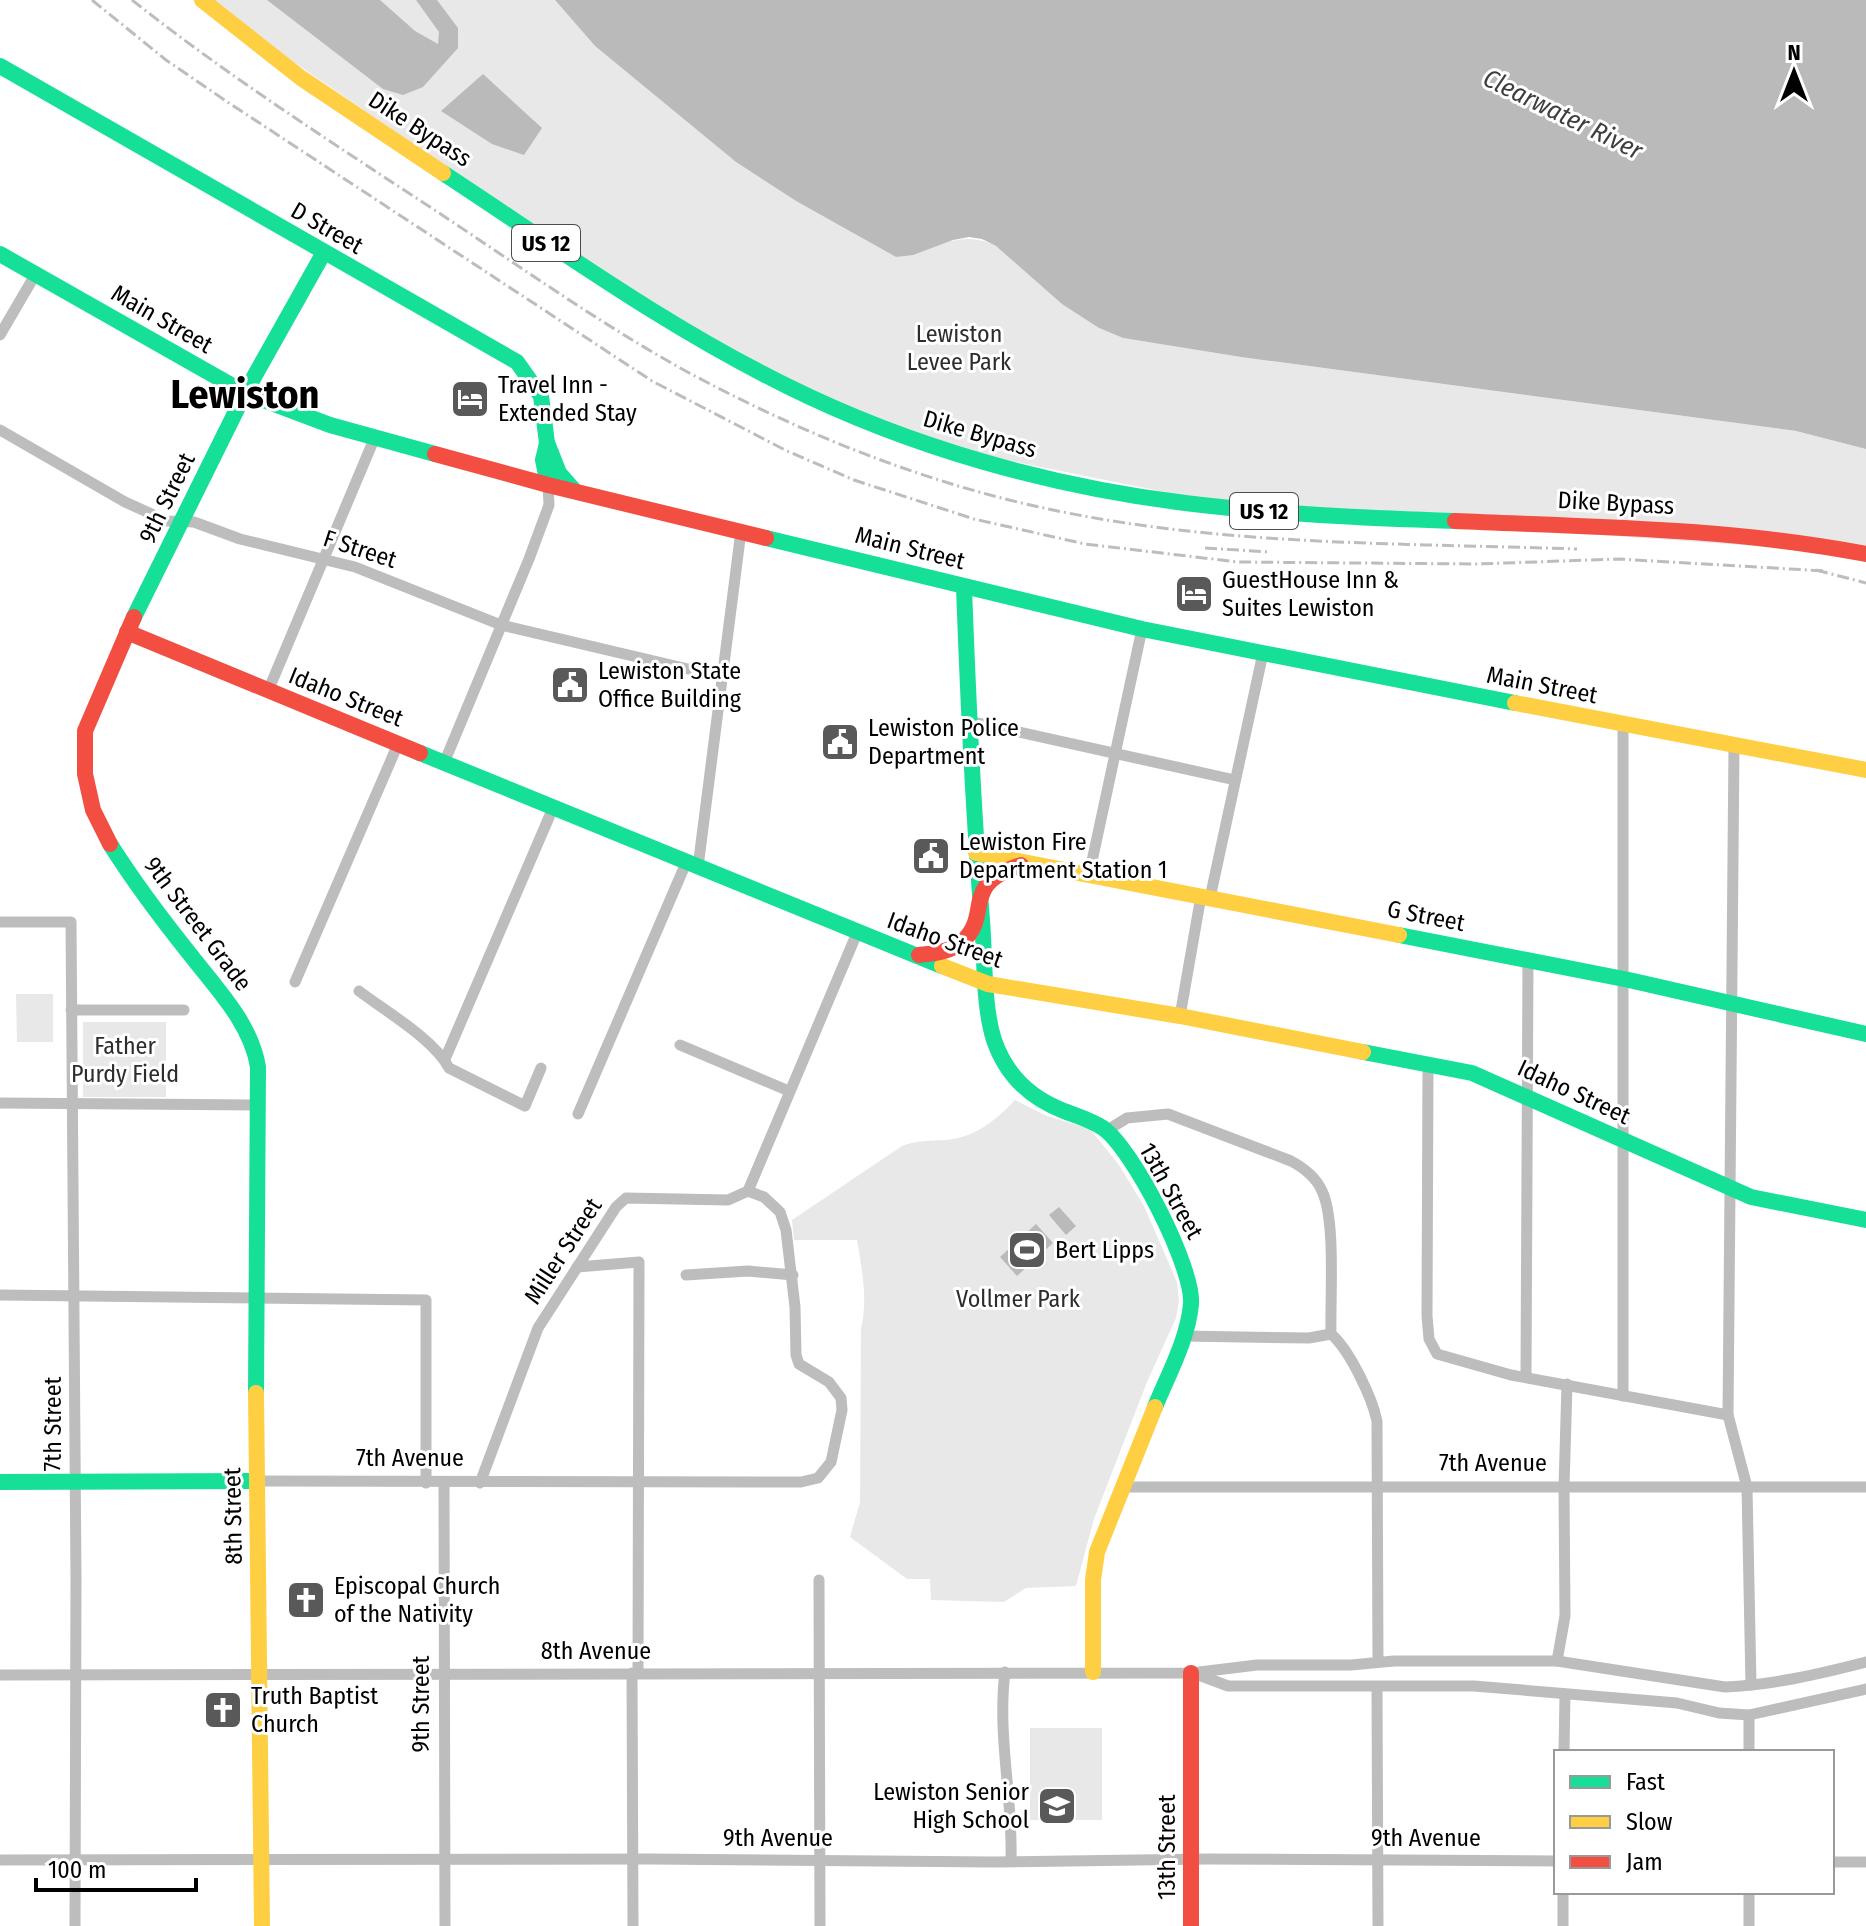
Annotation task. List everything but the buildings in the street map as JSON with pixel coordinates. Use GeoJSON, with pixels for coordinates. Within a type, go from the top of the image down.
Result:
{"type":"FeatureCollection","features":[{"type":"Feature","properties":{"kind":"main road","name":"Dike Bypass"},"geometry":{"type":"LineString","coordinates":[[202,0],[313,88],[648,308],[717,350],[792,389],[917,442],[1067,483],[1166,500],[1254,510],[1761,536],[1866,554]]}},
{"type":"Feature","properties":{"kind":"main road","name":"D Street"},"geometry":{"type":"LineString","coordinates":[[0,66],[323,254],[517,362],[541,396],[547,443],[543,460],[548,485]]}},
{"type":"Feature","properties":{"kind":"main road","name":"Main Street"},"geometry":{"type":"LineString","coordinates":[[0,254],[245,393],[330,425],[548,485],[1142,629],[1860,770]]}},
{"type":"Feature","properties":{"kind":"main road","name":"9th Street"},"geometry":{"type":"LineString","coordinates":[[85,774],[85,731],[127,632],[245,393],[323,254]]}},
{"type":"Feature","properties":{"kind":"main road"},"geometry":{"type":"LineString","coordinates":[[547,443],[559,473],[575,491]]}},
{"type":"Feature","properties":{"kind":"main road"},"geometry":{"type":"LineString","coordinates":[[477,465],[527,468],[543,460]]}},
{"type":"Feature","properties":{"kind":"main road","name":"13th Street"},"geometry":{"type":"LineString","coordinates":[[964,587],[976,853],[990,1025],[999,1055],[1006,1068],[1028,1092],[1106,1131],[1130,1159],[1182,1260],[1192,1305],[1183,1336],[1097,1552],[1094,1568],[1093,1672]]}},
{"type":"Feature","properties":{"kind":"main road","name":"Idaho Street"},"geometry":{"type":"LineString","coordinates":[[127,632],[988,984],[1180,1016],[1472,1073],[1728,1189],[1751,1197],[1866,1220]]}},
{"type":"Feature","properties":{"kind":"main road","name":"9th Street Grade"},"geometry":{"type":"LineString","coordinates":[[85,774],[93,810],[134,882],[250,1034],[258,1067],[258,1105]]}},
{"type":"Feature","properties":{"kind":"main road","name":"G Street"},"geometry":{"type":"LineString","coordinates":[[976,853],[1624,979],[1866,1034]]}},
{"type":"Feature","properties":{"kind":"main road"},"geometry":{"type":"LineString","coordinates":[[913,955],[944,952],[958,945],[975,922],[985,882],[997,871],[1030,863]]}},
{"type":"Feature","properties":{"kind":"main road","name":"8th Street"},"geometry":{"type":"LineString","coordinates":[[258,1105],[256,1481],[262,1926]]}},
{"type":"Feature","properties":{"kind":"main road","name":"7th Avenue"},"geometry":{"type":"LineString","coordinates":[[0,1482],[256,1481]]}},
{"type":"Feature","properties":{"kind":"main road","name":"13th Street"},"geometry":{"type":"LineString","coordinates":[[1191,1673],[1191,1926]]}},
{"type":"Feature","properties":{"kind":"street"},"geometry":{"type":"LineString","coordinates":[[0,335],[35,275]]}},
{"type":"Feature","properties":{"kind":"street","name":"F Street"},"geometry":{"type":"LineString","coordinates":[[0,430],[125,502],[167,521],[194,522],[240,539],[355,567],[501,625],[722,677]]}},
{"type":"Feature","properties":{"kind":"street"},"geometry":{"type":"LineString","coordinates":[[268,691],[375,437]]}},
{"type":"Feature","properties":{"kind":"street"},"geometry":{"type":"LineString","coordinates":[[444,763],[549,505],[548,485]]}},
{"type":"Feature","properties":{"kind":"street"},"geometry":{"type":"LineString","coordinates":[[578,1114],[692,865],[741,531]]}},
{"type":"Feature","properties":{"kind":"street"},"geometry":{"type":"LineString","coordinates":[[1089,875],[1142,629]]}},
{"type":"Feature","properties":{"kind":"street"},"geometry":{"type":"LineString","coordinates":[[1180,1016],[1263,653]]}},
{"type":"Feature","properties":{"kind":"street"},"geometry":{"type":"LineString","coordinates":[[969,721],[1235,780]]}},
{"type":"Feature","properties":{"kind":"street"},"geometry":{"type":"LineString","coordinates":[[1623,725],[1623,1396]]}},
{"type":"Feature","properties":{"kind":"street"},"geometry":{"type":"LineString","coordinates":[[295,982],[398,744]]}},
{"type":"Feature","properties":{"kind":"street"},"geometry":{"type":"LineString","coordinates":[[1734,745],[1728,1415],[1747,1487],[1751,1685]]}},
{"type":"Feature","properties":{"kind":"street"},"geometry":{"type":"LineString","coordinates":[[445,1059],[553,808]]}},
{"type":"Feature","properties":{"kind":"street","name":"7th Street"},"geometry":{"type":"LineString","coordinates":[[0,922],[71,922],[75,1926]]}},
{"type":"Feature","properties":{"kind":"street"},"geometry":{"type":"LineString","coordinates":[[686,1275],[748,1271],[793,1275],[780,1212],[764,1197],[748,1191],[857,933]]}},
{"type":"Feature","properties":{"kind":"street"},"geometry":{"type":"LineString","coordinates":[[1526,1376],[1528,960]]}},
{"type":"Feature","properties":{"kind":"street"},"geometry":{"type":"LineString","coordinates":[[359,991],[445,1059],[449,1068],[525,1106],[541,1068]]}},
{"type":"Feature","properties":{"kind":"street"},"geometry":{"type":"LineString","coordinates":[[71,1010],[184,1010]]}},
{"type":"Feature","properties":{"kind":"street"},"geometry":{"type":"LineString","coordinates":[[680,1045],[789,1091]]}},
{"type":"Feature","properties":{"kind":"street"},"geometry":{"type":"LineString","coordinates":[[1428,1064],[1427,1316],[1433,1349],[1443,1357],[1526,1376],[1728,1415]]}},
{"type":"Feature","properties":{"kind":"street"},"geometry":{"type":"LineString","coordinates":[[0,1103],[258,1105]]}},
{"type":"Feature","properties":{"kind":"street"},"geometry":{"type":"LineString","coordinates":[[1106,1131],[1127,1118],[1168,1114],[1291,1161],[1304,1168],[1318,1183],[1328,1211],[1331,1334],[1339,1341],[1374,1407],[1378,1487],[1378,1662]]}},
{"type":"Feature","properties":{"kind":"street","name":"Miller Street"},"geometry":{"type":"LineString","coordinates":[[480,1483],[538,1328],[616,1207],[626,1198],[728,1200],[748,1191]]}},
{"type":"Feature","properties":{"kind":"street"},"geometry":{"type":"LineString","coordinates":[[577,1267],[639,1262],[633,1926]]}},
{"type":"Feature","properties":{"kind":"street","name":"7th Avenue"},"geometry":{"type":"LineString","coordinates":[[256,1481],[637,1483],[801,1482],[818,1478],[831,1462],[842,1410],[841,1398],[829,1382],[799,1364],[793,1275]]}},
{"type":"Feature","properties":{"kind":"street"},"geometry":{"type":"LineString","coordinates":[[0,1295],[426,1300],[426,1483]]}},
{"type":"Feature","properties":{"kind":"street"},"geometry":{"type":"LineString","coordinates":[[1183,1336],[1309,1338],[1331,1334]]}},
{"type":"Feature","properties":{"kind":"street"},"geometry":{"type":"LineString","coordinates":[[1557,1661],[1565,1616],[1567,1384]]}},
{"type":"Feature","properties":{"kind":"street","name":"9th Street"},"geometry":{"type":"LineString","coordinates":[[444,1483],[445,1926]]}},
{"type":"Feature","properties":{"kind":"street","name":"7th Avenue"},"geometry":{"type":"LineString","coordinates":[[1121,1487],[1866,1487]]}},
{"type":"Feature","properties":{"kind":"street"},"geometry":{"type":"LineString","coordinates":[[819,1580],[820,1926]]}},
{"type":"Feature","properties":{"kind":"street","name":"8th Avenue"},"geometry":{"type":"LineString","coordinates":[[0,1675],[1191,1673],[1243,1666],[1557,1661],[1714,1685],[1751,1685],[1811,1676],[1866,1662]]}},
{"type":"Feature","properties":{"kind":"street"},"geometry":{"type":"LineString","coordinates":[[1005,1672],[1005,1767],[1011,1860]]}},
{"type":"Feature","properties":{"kind":"street","name":"8th Avenue"},"geometry":{"type":"LineString","coordinates":[[1191,1673],[1228,1686],[1474,1686],[1677,1703],[1719,1713],[1749,1715],[1866,1689]]}},
{"type":"Feature","properties":{"kind":"street"},"geometry":{"type":"LineString","coordinates":[[1377,1687],[1378,1926]]}},
{"type":"Feature","properties":{"kind":"street"},"geometry":{"type":"LineString","coordinates":[[1564,1750],[1565,1694]]}},
{"type":"Feature","properties":{"kind":"street"},"geometry":{"type":"LineString","coordinates":[[1749,1715],[1749,1750]]}},
{"type":"Feature","properties":{"kind":"street","name":"9th Avenue"},"geometry":{"type":"LineString","coordinates":[[0,1860],[1554,1861]]}},
{"type":"Feature","properties":{"kind":"street"},"geometry":{"type":"LineString","coordinates":[[1834,1862],[1866,1862]]}},
{"type":"Feature","properties":{"kind":"street"},"geometry":{"type":"LineString","coordinates":[[1563,1894],[1563,1926]]}},
{"type":"Feature","properties":{"kind":"street"},"geometry":{"type":"LineString","coordinates":[[1749,1894],[1749,1926]]}},
{"type":"Feature","properties":{"kind":"green space","name":"Lewiston Levee Park"},"geometry":{"type":"Polygon","coordinates":[[[203,0],[555,0],[595,46],[736,162],[796,201],[896,257],[946,242],[982,241],[996,246],[1099,328],[1123,338],[1241,357],[1796,431],[1866,449],[1866,554],[1254,510],[917,442],[697,338],[203,0]]]}},
{"type":"Feature","properties":{"kind":"green space"},"geometry":{"type":"Polygon","coordinates":[[[16,994],[53,994],[53,1042],[17,1042],[16,994]]]}},
{"type":"Feature","properties":{"kind":"green space","name":"Father Purdy Field"},"geometry":{"type":"Polygon","coordinates":[[[83,1022],[166,1022],[166,1097],[83,1097],[83,1022]]]}},
{"type":"Feature","properties":{"kind":"green space","name":"Vollmer Park"},"geometry":{"type":"Polygon","coordinates":[[[1015,1100],[1047,1116],[1090,1129],[1119,1165],[1144,1206],[1177,1282],[1179,1300],[1176,1318],[1147,1382],[1094,1519],[1076,1586],[1026,1588],[1004,1602],[931,1600],[930,1579],[907,1579],[850,1537],[860,1502],[864,1296],[857,1240],[794,1240],[792,1220],[902,1146],[976,1132],[1015,1100]]]}},
{"type":"Feature","properties":{"kind":"green space"},"geometry":{"type":"Polygon","coordinates":[[[1030,1728],[1102,1728],[1102,1820],[1030,1820],[1030,1728]]]}},
{"type":"Feature","properties":{"kind":"water"},"geometry":{"type":"Polygon","coordinates":[[[267,0],[380,0],[415,31],[438,44],[439,32],[416,0],[437,0],[458,28],[458,48],[423,87],[403,95],[383,89],[267,0]]]}},
{"type":"Feature","properties":{"kind":"water","name":"Clearwater River"},"geometry":{"type":"Polygon","coordinates":[[[555,0],[1866,0],[1866,449],[1796,431],[1241,357],[1123,338],[1099,328],[1062,304],[996,246],[982,239],[969,237],[953,240],[913,255],[896,257],[796,201],[736,162],[595,46],[555,0]]]}},
{"type":"Feature","properties":{"kind":"water"},"geometry":{"type":"Polygon","coordinates":[[[483,74],[542,128],[524,155],[492,144],[441,111],[483,74]]]}},
{"type":"Feature","properties":{"kind":"water"},"geometry":{"type":"Polygon","coordinates":[[[1059,1207],[1076,1226],[1066,1235],[1049,1215],[1059,1207]]]}},
{"type":"Feature","properties":{"kind":"water","name":"Bert Lipps"},"geometry":{"type":"Polygon","coordinates":[[[1036,1224],[1053,1243],[1017,1276],[1000,1257],[1036,1224]]]}},
{"type":"Feature","properties":{"kind":"railway"},"geometry":{"type":"LineString","coordinates":[[92,0],[166,60],[226,101],[652,381],[787,451],[854,480],[974,519],[1085,544],[1238,562],[1477,564],[1619,559],[1825,571]]}},
{"type":"Feature","properties":{"kind":"railway"},"geometry":{"type":"LineString","coordinates":[[132,0],[280,108],[618,331],[726,392],[862,453],[1004,499],[1118,522],[1314,541],[1577,549]]}},
{"type":"Feature","properties":{"kind":"railway"},"geometry":{"type":"LineString","coordinates":[[1205,548],[1269,552]]}},
{"type":"Feature","properties":{"kind":"railway"},"geometry":{"type":"LineString","coordinates":[[1816,570],[1866,583]]}},
{"type":"Feature","properties":{"kind":"traffic: fast"},"geometry":{"type":"LineString","coordinates":[[0,66],[517,362],[541,396],[547,443],[543,460],[548,485]]}},
{"type":"Feature","properties":{"kind":"traffic: fast"},"geometry":{"type":"LineString","coordinates":[[443,173],[612,285],[742,363],[834,408],[931,445],[1031,475],[1134,496],[1286,513],[1455,521]]}},
{"type":"Feature","properties":{"kind":"traffic: fast"},"geometry":{"type":"LineString","coordinates":[[0,254],[245,393],[330,425],[435,454]]}},
{"type":"Feature","properties":{"kind":"traffic: fast"},"geometry":{"type":"LineString","coordinates":[[134,617],[245,393],[323,254]]}},
{"type":"Feature","properties":{"kind":"traffic: fast"},"geometry":{"type":"LineString","coordinates":[[548,445],[559,473],[574,490]]}},
{"type":"Feature","properties":{"kind":"traffic: fast"},"geometry":{"type":"LineString","coordinates":[[766,538],[1142,629],[1515,703]]}},
{"type":"Feature","properties":{"kind":"traffic: fast"},"geometry":{"type":"LineString","coordinates":[[964,587],[973,795],[990,1027],[999,1053],[1021,1084],[1052,1106],[1098,1125],[1116,1140],[1145,1183],[1172,1238],[1183,1264],[1191,1304],[1182,1344],[1155,1407]]}},
{"type":"Feature","properties":{"kind":"traffic: fast"},"geometry":{"type":"LineString","coordinates":[[420,753],[942,966]]}},
{"type":"Feature","properties":{"kind":"traffic: fast"},"geometry":{"type":"LineString","coordinates":[[110,844],[158,913],[231,1007],[254,1051],[258,1067],[256,1393]]}},
{"type":"Feature","properties":{"kind":"traffic: fast"},"geometry":{"type":"LineString","coordinates":[[1399,935],[1629,980],[1866,1034]]}},
{"type":"Feature","properties":{"kind":"traffic: fast"},"geometry":{"type":"LineString","coordinates":[[1363,1052],[1472,1073],[1751,1197],[1866,1220]]}},
{"type":"Feature","properties":{"kind":"traffic: fast"},"geometry":{"type":"LineString","coordinates":[[0,1482],[256,1481]]}},
{"type":"Feature","properties":{"kind":"traffic: slow"},"geometry":{"type":"LineString","coordinates":[[202,0],[301,78],[443,173]]}},
{"type":"Feature","properties":{"kind":"traffic: slow"},"geometry":{"type":"LineString","coordinates":[[1515,703],[1866,770]]}},
{"type":"Feature","properties":{"kind":"traffic: slow"},"geometry":{"type":"LineString","coordinates":[[976,853],[1399,935]]}},
{"type":"Feature","properties":{"kind":"traffic: slow"},"geometry":{"type":"LineString","coordinates":[[942,966],[988,984],[1180,1016],[1363,1052]]}},
{"type":"Feature","properties":{"kind":"traffic: slow"},"geometry":{"type":"LineString","coordinates":[[256,1393],[262,1926]]}},
{"type":"Feature","properties":{"kind":"traffic: slow"},"geometry":{"type":"LineString","coordinates":[[1093,1672],[1093,1580],[1097,1552],[1155,1407]]}},
{"type":"Feature","properties":{"kind":"traffic: jam"},"geometry":{"type":"LineString","coordinates":[[435,454],[766,538]]}},
{"type":"Feature","properties":{"kind":"traffic: jam"},"geometry":{"type":"LineString","coordinates":[[1455,521],[1713,534],[1866,554]]}},
{"type":"Feature","properties":{"kind":"traffic: jam"},"geometry":{"type":"LineString","coordinates":[[110,844],[93,810],[85,774],[85,731],[134,617]]}},
{"type":"Feature","properties":{"kind":"traffic: jam"},"geometry":{"type":"LineString","coordinates":[[127,632],[420,753]]}},
{"type":"Feature","properties":{"kind":"traffic: jam"},"geometry":{"type":"LineString","coordinates":[[919,955],[947,950],[962,942],[976,921],[983,891],[1002,873],[1021,865]]}},
{"type":"Feature","properties":{"kind":"traffic: jam"},"geometry":{"type":"LineString","coordinates":[[1191,1673],[1191,1926]]}},
{"type":"Feature","properties":{"kind":"place","name":"Travel Inn - Extended Stay"},"geometry":{"type":"Point","coordinates":[470,399]}},
{"type":"Feature","properties":{"kind":"place","name":"GuestHouse Inn & Suites Lewiston"},"geometry":{"type":"Point","coordinates":[1194,594]}},
{"type":"Feature","properties":{"kind":"place","name":"Lewiston State Office Building"},"geometry":{"type":"Point","coordinates":[570,685]}},
{"type":"Feature","properties":{"kind":"place","name":"Lewiston Police Department"},"geometry":{"type":"Point","coordinates":[840,742]}},
{"type":"Feature","properties":{"kind":"place","name":"Lewiston Fire Department Station 1"},"geometry":{"type":"Point","coordinates":[931,856]}},
{"type":"Feature","properties":{"kind":"place","name":"Bert Lipps"},"geometry":{"type":"Point","coordinates":[1027,1250]}},
{"type":"Feature","properties":{"kind":"place","name":"Episcopal Church of the Nativity"},"geometry":{"type":"Point","coordinates":[306,1600]}},
{"type":"Feature","properties":{"kind":"place","name":"Truth Baptist Church"},"geometry":{"type":"Point","coordinates":[223,1710]}},
{"type":"Feature","properties":{"kind":"place","name":"Lewiston Senior High School"},"geometry":{"type":"Point","coordinates":[1057,1806]}},
{"type":"Feature","properties":{"kind":"district","name":"Lewiston"},"geometry":{"type":"Point","coordinates":[245,394]}}]}
